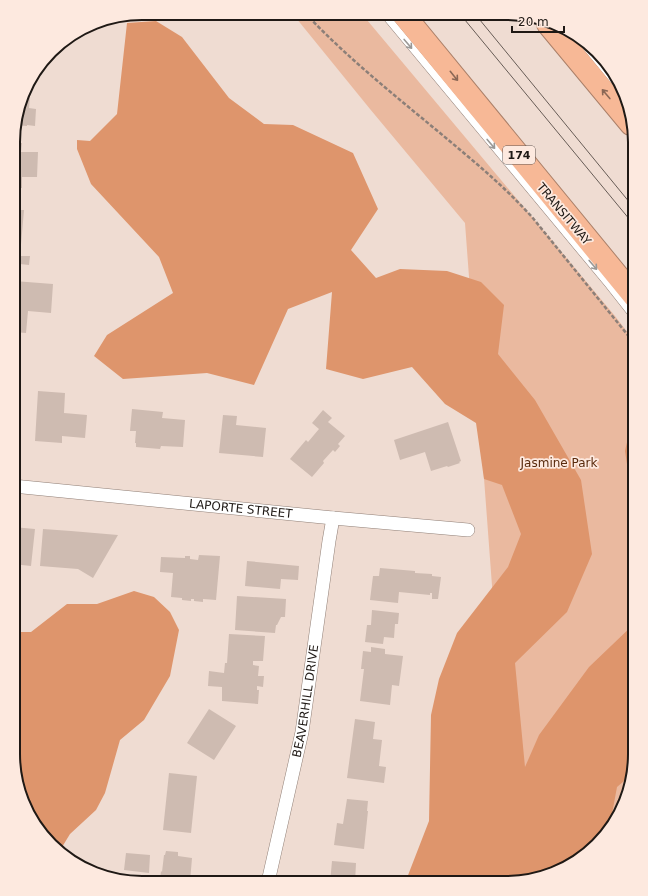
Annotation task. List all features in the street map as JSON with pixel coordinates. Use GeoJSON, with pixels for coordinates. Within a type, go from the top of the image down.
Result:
{"type":"FeatureCollection","features":[{"type":"Feature","properties":{"kind":"highway","name":"174"},"geometry":{"type":"LineString","coordinates":[[408,20],[628,288]]}},
{"type":"Feature","properties":{"kind":"highway"},"geometry":{"type":"LineString","coordinates":[[552,29],[625,117]]}},
{"type":"Feature","properties":{"kind":"street","name":"LAPORTE STREET"},"geometry":{"type":"LineString","coordinates":[[20,487],[468,530]]}},
{"type":"Feature","properties":{"kind":"street","name":"BEAVERHILL DRIVE"},"geometry":{"type":"LineString","coordinates":[[269,876],[302,732],[333,518]]}},
{"type":"Feature","properties":{"kind":"lane","name":"TRANSITWAY"},"geometry":{"type":"LineString","coordinates":[[389,20],[610,285],[628,309]]}},
{"type":"Feature","properties":{"kind":"lane"},"geometry":{"type":"LineString","coordinates":[[596,59],[603,68]]}},
{"type":"Feature","properties":{"kind":"path"},"geometry":{"type":"LineString","coordinates":[[310,20],[347,54],[469,157],[517,200],[537,222],[628,335]]}},
{"type":"Feature","properties":{"kind":"green space","name":"Jasmine Park"},"geometry":{"type":"Polygon","coordinates":[[[298,20],[367,20],[628,333],[628,762],[626,778],[622,793],[615,808],[608,822],[598,835],[574,856],[553,867],[538,872],[514,876],[465,223],[298,20]]]}},
{"type":"Feature","properties":{"kind":"green space"},"geometry":{"type":"Polygon","coordinates":[[[156,21],[182,37],[229,98],[264,124],[293,125],[353,153],[378,209],[351,250],[376,278],[400,269],[447,271],[481,282],[504,305],[498,354],[535,400],[581,480],[592,554],[567,612],[515,663],[525,767],[539,735],[589,667],[628,630],[628,762],[626,780],[617,787],[612,814],[598,835],[574,856],[553,867],[538,872],[506,876],[408,876],[429,821],[431,715],[439,679],[457,633],[508,567],[521,534],[502,485],[484,479],[476,423],[445,404],[412,367],[363,379],[326,369],[332,292],[288,309],[254,385],[207,373],[123,379],[94,356],[107,335],[173,293],[159,257],[91,184],[77,149],[77,140],[90,141],[117,114],[127,23],[156,21]]]}},
{"type":"Feature","properties":{"kind":"green space"},"geometry":{"type":"Polygon","coordinates":[[[628,438],[628,471],[625,451],[628,438]]]}},
{"type":"Feature","properties":{"kind":"green space"},"geometry":{"type":"Polygon","coordinates":[[[134,591],[154,597],[170,612],[179,630],[170,676],[144,720],[120,740],[105,793],[96,810],[70,834],[63,846],[40,822],[26,793],[22,778],[20,762],[20,632],[31,632],[67,604],[97,604],[134,591]]]}},
{"type":"Feature","properties":{"kind":"building"},"geometry":{"type":"Polygon","coordinates":[[[30,92],[29,108],[36,109],[35,126],[21,126],[24,110],[30,92]]]}},
{"type":"Feature","properties":{"kind":"building"},"geometry":{"type":"Polygon","coordinates":[[[20,143],[22,143],[21,152],[38,152],[37,177],[22,177],[22,188],[20,188],[20,143]]]}},
{"type":"Feature","properties":{"kind":"building"},"geometry":{"type":"Polygon","coordinates":[[[20,210],[24,210],[20,256],[20,210]]]}},
{"type":"Feature","properties":{"kind":"building"},"geometry":{"type":"Polygon","coordinates":[[[20,256],[30,256],[29,265],[20,264],[20,256]]]}},
{"type":"Feature","properties":{"kind":"building"},"geometry":{"type":"Polygon","coordinates":[[[20,281],[53,284],[51,313],[28,311],[26,333],[20,332],[20,281]]]}},
{"type":"Feature","properties":{"kind":"building"},"geometry":{"type":"Polygon","coordinates":[[[38,391],[65,393],[64,413],[87,415],[85,438],[62,436],[62,443],[35,441],[38,391]]]}},
{"type":"Feature","properties":{"kind":"building"},"geometry":{"type":"Polygon","coordinates":[[[132,409],[163,412],[162,418],[185,420],[183,447],[161,446],[160,449],[136,447],[136,431],[130,431],[132,409]]]}},
{"type":"Feature","properties":{"kind":"building"},"geometry":{"type":"Polygon","coordinates":[[[323,410],[332,418],[328,422],[345,436],[338,444],[340,446],[335,452],[333,450],[323,461],[324,463],[312,477],[290,459],[306,440],[308,442],[319,429],[312,423],[323,410]]]}},
{"type":"Feature","properties":{"kind":"building"},"geometry":{"type":"Polygon","coordinates":[[[223,415],[237,416],[236,425],[266,428],[263,457],[219,453],[223,415]]]}},
{"type":"Feature","properties":{"kind":"building"},"geometry":{"type":"Polygon","coordinates":[[[448,422],[461,461],[459,462],[460,463],[431,471],[425,452],[400,460],[394,440],[448,422]]]}},
{"type":"Feature","properties":{"kind":"building"},"geometry":{"type":"Polygon","coordinates":[[[20,528],[35,529],[31,566],[20,565],[20,528]]]}},
{"type":"Feature","properties":{"kind":"building"},"geometry":{"type":"Polygon","coordinates":[[[43,529],[118,535],[93,578],[78,569],[40,566],[43,529]]]}},
{"type":"Feature","properties":{"kind":"building"},"geometry":{"type":"Polygon","coordinates":[[[199,555],[220,556],[216,600],[203,599],[203,602],[194,601],[194,599],[191,599],[191,601],[171,597],[173,573],[160,572],[161,557],[185,558],[185,556],[190,556],[190,559],[198,560],[199,555]]]}},
{"type":"Feature","properties":{"kind":"building"},"geometry":{"type":"Polygon","coordinates":[[[247,561],[299,566],[298,580],[281,579],[280,589],[245,586],[247,561]]]}},
{"type":"Feature","properties":{"kind":"building"},"geometry":{"type":"Polygon","coordinates":[[[380,568],[415,571],[415,573],[432,574],[432,576],[441,577],[438,599],[432,599],[432,593],[430,593],[430,595],[399,592],[398,603],[370,600],[373,576],[379,576],[380,568]]]}},
{"type":"Feature","properties":{"kind":"building"},"geometry":{"type":"Polygon","coordinates":[[[237,596],[286,599],[285,617],[281,617],[276,625],[275,633],[235,630],[237,596]]]}},
{"type":"Feature","properties":{"kind":"building"},"geometry":{"type":"Polygon","coordinates":[[[372,610],[399,613],[398,624],[395,624],[394,638],[384,637],[383,644],[365,642],[367,625],[371,625],[372,610]]]}},
{"type":"Feature","properties":{"kind":"building"},"geometry":{"type":"Polygon","coordinates":[[[229,634],[265,636],[263,661],[253,661],[253,665],[259,666],[258,676],[264,676],[263,687],[257,686],[257,690],[259,690],[258,704],[222,701],[222,687],[208,686],[209,671],[224,673],[225,663],[227,663],[229,634]]]}},
{"type":"Feature","properties":{"kind":"building"},"geometry":{"type":"Polygon","coordinates":[[[371,647],[385,649],[385,654],[403,656],[399,686],[392,685],[390,705],[360,701],[364,669],[361,669],[363,651],[371,652],[371,647]]]}},
{"type":"Feature","properties":{"kind":"building"},"geometry":{"type":"Polygon","coordinates":[[[209,709],[236,726],[214,760],[187,743],[209,709]]]}},
{"type":"Feature","properties":{"kind":"building"},"geometry":{"type":"Polygon","coordinates":[[[355,719],[375,722],[373,739],[382,740],[379,766],[386,767],[384,783],[347,778],[355,719]]]}},
{"type":"Feature","properties":{"kind":"building"},"geometry":{"type":"Polygon","coordinates":[[[169,773],[197,776],[191,833],[163,830],[169,773]]]}},
{"type":"Feature","properties":{"kind":"building"},"geometry":{"type":"Polygon","coordinates":[[[347,799],[368,801],[364,849],[334,845],[337,823],[343,824],[347,799]]]}},
{"type":"Feature","properties":{"kind":"building"},"geometry":{"type":"Polygon","coordinates":[[[166,851],[178,852],[178,856],[192,858],[190,876],[160,876],[166,851]]]}},
{"type":"Feature","properties":{"kind":"building"},"geometry":{"type":"Polygon","coordinates":[[[126,853],[150,855],[149,873],[124,870],[126,853]]]}},
{"type":"Feature","properties":{"kind":"building"},"geometry":{"type":"Polygon","coordinates":[[[332,861],[356,863],[355,876],[331,876],[332,861]]]}},
{"type":"Feature","properties":{"kind":"tram line"},"geometry":{"type":"LineString","coordinates":[[465,20],[628,218]]}},
{"type":"Feature","properties":{"kind":"tram line"},"geometry":{"type":"LineString","coordinates":[[480,20],[628,200]]}}]}
